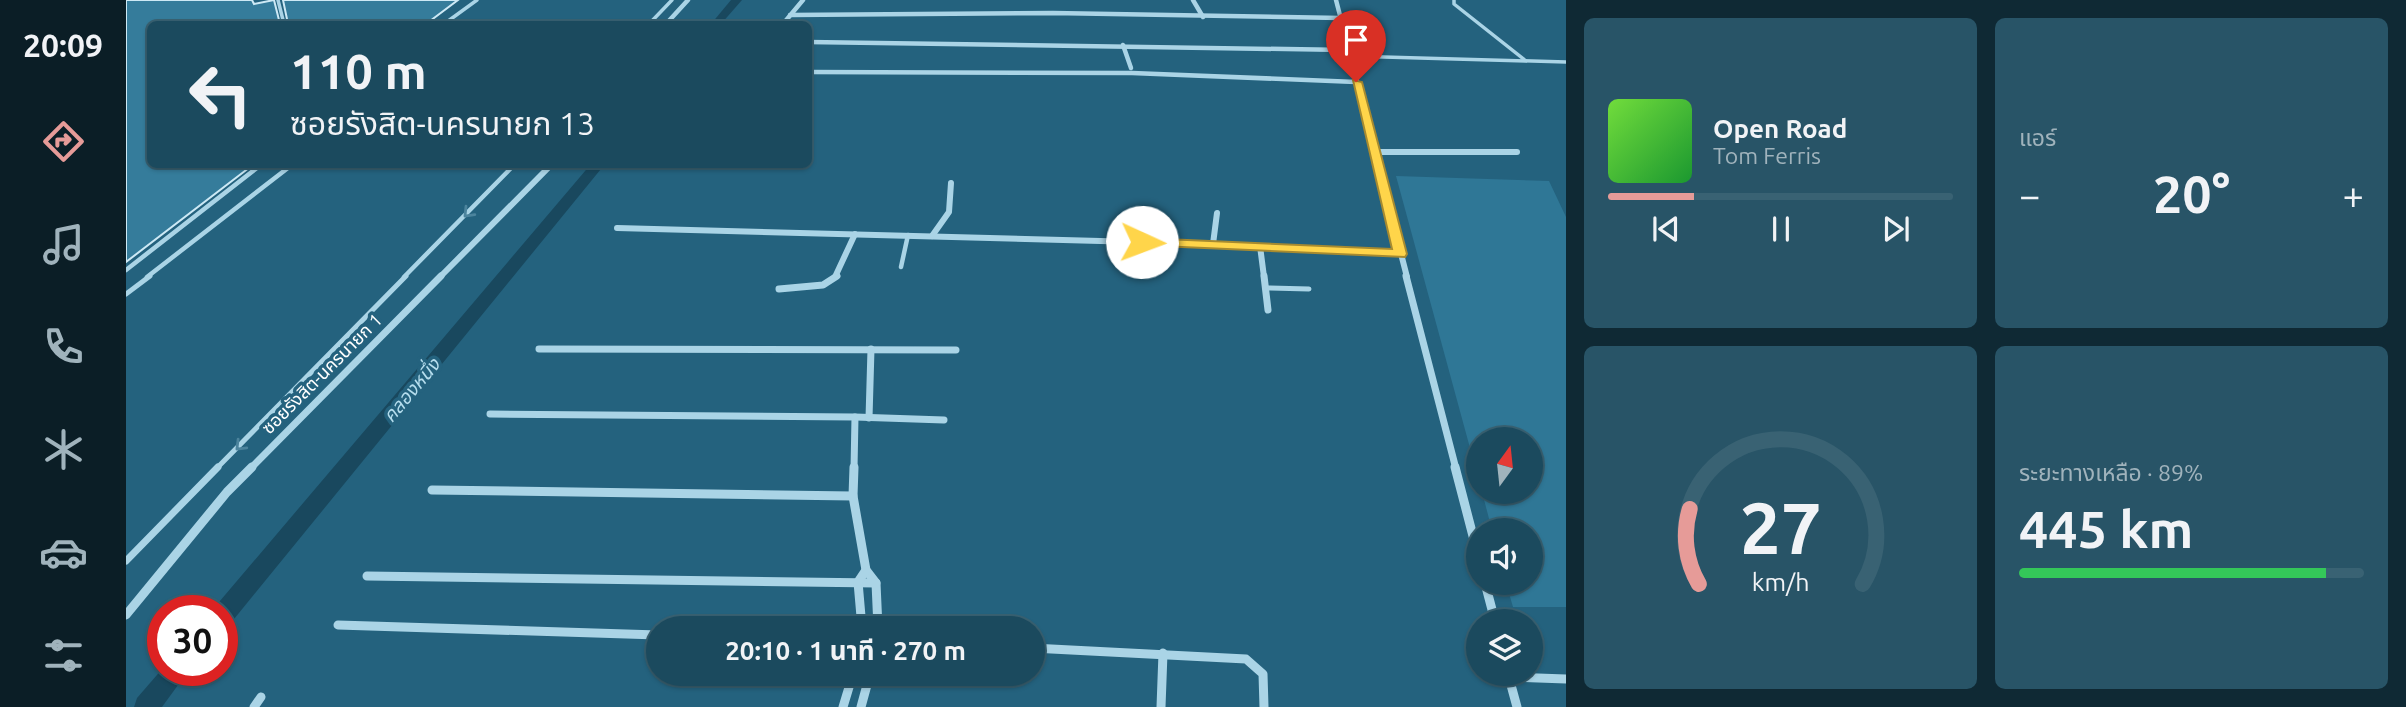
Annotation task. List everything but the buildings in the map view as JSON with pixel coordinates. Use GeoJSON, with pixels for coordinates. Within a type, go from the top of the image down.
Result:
{"type":"FeatureCollection","features":[{"type":"Feature","properties":{"kind":"street"},"geometry":{"type":"LineString","coordinates":[[669,21],[688,0]]}},
{"type":"Feature","properties":{"kind":"street"},"geometry":{"type":"LineString","coordinates":[[785,21],[803,0]]}},
{"type":"Feature","properties":{"kind":"street"},"geometry":{"type":"LineString","coordinates":[[1193,0],[1203,17]]}},
{"type":"Feature","properties":{"kind":"street"},"geometry":{"type":"LineString","coordinates":[[1336,0],[1468,518]]}},
{"type":"Feature","properties":{"kind":"street"},"geometry":{"type":"LineString","coordinates":[[790,15],[1054,13],[1341,18]]}},
{"type":"Feature","properties":{"kind":"street"},"geometry":{"type":"LineString","coordinates":[[812,42],[1123,44],[1348,53]]}},
{"type":"Feature","properties":{"kind":"street"},"geometry":{"type":"LineString","coordinates":[[1123,44],[1131,68]]}},
{"type":"Feature","properties":{"kind":"street"},"geometry":{"type":"LineString","coordinates":[[812,72],[1132,73],[1356,82]]}},
{"type":"Feature","properties":{"kind":"street"},"geometry":{"type":"LineString","coordinates":[[1374,152],[1517,152]]}},
{"type":"Feature","properties":{"kind":"street","name":"ซอยรังสิต-นครนายก 1"},"geometry":{"type":"LineString","coordinates":[[126,615],[227,492],[548,168]]}},
{"type":"Feature","properties":{"kind":"street"},"geometry":{"type":"LineString","coordinates":[[932,236],[949,212],[951,183]]}},
{"type":"Feature","properties":{"kind":"street"},"geometry":{"type":"LineString","coordinates":[[1213,244],[1217,213]]}},
{"type":"Feature","properties":{"kind":"street"},"geometry":{"type":"LineString","coordinates":[[617,228],[1213,244],[1400,254]]}},
{"type":"Feature","properties":{"kind":"street"},"geometry":{"type":"LineString","coordinates":[[779,289],[806,289],[833,282],[841,272],[855,234]]}},
{"type":"Feature","properties":{"kind":"street"},"geometry":{"type":"LineString","coordinates":[[1260,246],[1268,310]]}},
{"type":"Feature","properties":{"kind":"street"},"geometry":{"type":"LineString","coordinates":[[539,349],[957,350]]}},
{"type":"Feature","properties":{"kind":"street"},"geometry":{"type":"LineString","coordinates":[[869,418],[871,349]]}},
{"type":"Feature","properties":{"kind":"street"},"geometry":{"type":"LineString","coordinates":[[490,414],[944,420]]}},
{"type":"Feature","properties":{"kind":"street"},"geometry":{"type":"LineString","coordinates":[[855,417],[853,496],[866,570],[876,583],[877,616]]}},
{"type":"Feature","properties":{"kind":"street"},"geometry":{"type":"LineString","coordinates":[[432,490],[853,496]]}},
{"type":"Feature","properties":{"kind":"street"},"geometry":{"type":"LineString","coordinates":[[861,616],[858,582],[866,570]]}},
{"type":"Feature","properties":{"kind":"street"},"geometry":{"type":"LineString","coordinates":[[367,576],[876,583]]}},
{"type":"Feature","properties":{"kind":"street"},"geometry":{"type":"LineString","coordinates":[[338,625],[646,635]]}},
{"type":"Feature","properties":{"kind":"street"},"geometry":{"type":"LineString","coordinates":[[1045,648],[1246,659],[1263,674],[1264,707]]}},
{"type":"Feature","properties":{"kind":"street"},"geometry":{"type":"LineString","coordinates":[[1161,707],[1163,653]]}},
{"type":"Feature","properties":{"kind":"street"},"geometry":{"type":"LineString","coordinates":[[1543,677],[1566,679]]}},
{"type":"Feature","properties":{"kind":"street"},"geometry":{"type":"LineString","coordinates":[[843,707],[849,686]]}},
{"type":"Feature","properties":{"kind":"street"},"geometry":{"type":"LineString","coordinates":[[861,707],[867,686]]}},
{"type":"Feature","properties":{"kind":"street"},"geometry":{"type":"LineString","coordinates":[[1512,686],[1517,707]]}},
{"type":"Feature","properties":{"kind":"street"},"geometry":{"type":"LineString","coordinates":[[254,707],[261,697]]}},
{"type":"Feature","properties":{"kind":"lane"},"geometry":{"type":"LineString","coordinates":[[278,0],[283,21]]}},
{"type":"Feature","properties":{"kind":"lane"},"geometry":{"type":"LineString","coordinates":[[448,21],[477,0]]}},
{"type":"Feature","properties":{"kind":"lane"},"geometry":{"type":"LineString","coordinates":[[652,21],[672,0]]}},
{"type":"Feature","properties":{"kind":"lane"},"geometry":{"type":"LineString","coordinates":[[1454,0],[1454,4],[1526,61]]}},
{"type":"Feature","properties":{"kind":"lane"},"geometry":{"type":"LineString","coordinates":[[1348,53],[1566,62]]}},
{"type":"Feature","properties":{"kind":"lane"},"geometry":{"type":"LineString","coordinates":[[126,270],[257,168]]}},
{"type":"Feature","properties":{"kind":"lane"},"geometry":{"type":"LineString","coordinates":[[126,294],[288,168]]}},
{"type":"Feature","properties":{"kind":"lane"},"geometry":{"type":"LineString","coordinates":[[126,561],[511,168]]}},
{"type":"Feature","properties":{"kind":"lane"},"geometry":{"type":"LineString","coordinates":[[901,267],[908,235]]}},
{"type":"Feature","properties":{"kind":"lane"},"geometry":{"type":"LineString","coordinates":[[1267,288],[1309,289]]}},
{"type":"Feature","properties":{"kind":"shaded area"},"geometry":{"type":"Polygon","coordinates":[[[1396,176],[1549,181],[1566,217],[1566,607],[1513,607],[1510,595],[1543,595],[1543,518],[1489,518],[1485,504],[1544,504],[1544,427],[1466,427],[1466,433],[1396,176]]]}},
{"type":"Feature","properties":{"kind":"waterway","name":"คลองหนึ่ง"},"geometry":{"type":"LineString","coordinates":[[719,21],[737,0]]}},
{"type":"Feature","properties":{"kind":"waterway","name":"คลองหนึ่ง"},"geometry":{"type":"LineString","coordinates":[[238,597],[596,168]]}},
{"type":"Feature","properties":{"kind":"waterway","name":"คลองหนึ่ง"},"geometry":{"type":"LineString","coordinates":[[146,707],[164,686]]}},
{"type":"Feature","properties":{"kind":"route"},"geometry":{"type":"LineString","coordinates":[[1142,242],[1400,254],[1356,82]]}}]}
